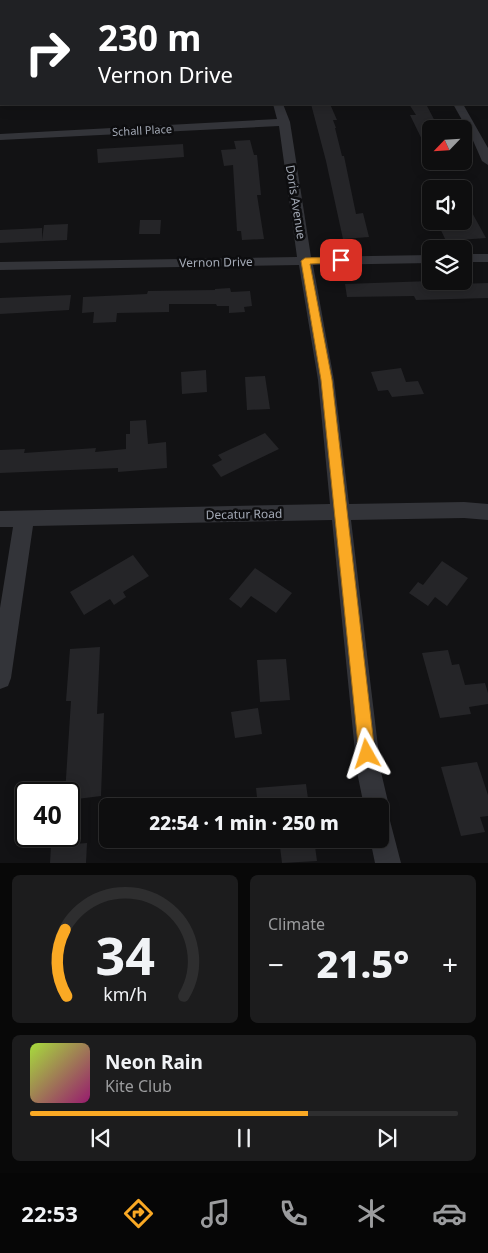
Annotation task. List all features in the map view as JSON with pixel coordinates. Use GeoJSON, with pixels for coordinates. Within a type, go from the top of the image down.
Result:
{"type":"FeatureCollection","features":[{"type":"Feature","properties":{"kind":"street","name":"Doris Avenue"},"geometry":{"type":"LineString","coordinates":[[278,105],[284,122],[305,261],[326,380],[369,772],[374,798]]}},
{"type":"Feature","properties":{"kind":"street"},"geometry":{"type":"LineString","coordinates":[[459,105],[477,136],[488,161]]}},
{"type":"Feature","properties":{"kind":"street","name":"Schall Place"},"geometry":{"type":"LineString","coordinates":[[0,137],[284,122]]}},
{"type":"Feature","properties":{"kind":"street"},"geometry":{"type":"LineString","coordinates":[[472,258],[488,258]]}},
{"type":"Feature","properties":{"kind":"street","name":"Vernon Drive"},"geometry":{"type":"LineString","coordinates":[[0,266],[422,259]]}},
{"type":"Feature","properties":{"kind":"street","name":"Decatur Road"},"geometry":{"type":"LineString","coordinates":[[0,519],[464,510],[488,512]]}},
{"type":"Feature","properties":{"kind":"street"},"geometry":{"type":"LineString","coordinates":[[0,678],[24,519]]}},
{"type":"Feature","properties":{"kind":"street"},"geometry":{"type":"LineString","coordinates":[[385,848],[388,863]]}},
{"type":"Feature","properties":{"kind":"building"},"geometry":{"type":"Polygon","coordinates":[[[311,105],[330,105],[337,120],[333,120],[342,156],[344,156],[356,214],[363,213],[369,237],[343,239],[311,105]]]}},
{"type":"Feature","properties":{"kind":"building"},"geometry":{"type":"Polygon","coordinates":[[[410,105],[427,105],[434,120],[422,120],[422,140],[410,115],[416,115],[410,105]]]}},
{"type":"Feature","properties":{"kind":"building"},"geometry":{"type":"Polygon","coordinates":[[[250,140],[254,155],[257,155],[261,195],[257,195],[264,239],[242,240],[241,231],[237,231],[233,165],[224,166],[221,150],[236,149],[234,141],[250,140]]]}},
{"type":"Feature","properties":{"kind":"building"},"geometry":{"type":"Polygon","coordinates":[[[183,144],[184,157],[98,163],[97,149],[183,144]]]}},
{"type":"Feature","properties":{"kind":"building"},"geometry":{"type":"Polygon","coordinates":[[[472,213],[486,238],[459,240],[446,240],[441,230],[472,230],[472,213]]]}},
{"type":"Feature","properties":{"kind":"building"},"geometry":{"type":"Polygon","coordinates":[[[140,220],[161,220],[160,234],[139,234],[140,220]]]}},
{"type":"Feature","properties":{"kind":"building"},"geometry":{"type":"Polygon","coordinates":[[[68,224],[67,240],[0,243],[0,230],[42,228],[42,240],[44,225],[68,224]]]}},
{"type":"Feature","properties":{"kind":"building"},"geometry":{"type":"Polygon","coordinates":[[[422,281],[422,290],[472,290],[472,284],[488,283],[488,298],[416,300],[414,296],[347,297],[345,284],[422,281]]]}},
{"type":"Feature","properties":{"kind":"building"},"geometry":{"type":"Polygon","coordinates":[[[230,288],[231,292],[250,291],[252,306],[244,307],[245,312],[229,313],[229,306],[217,306],[216,304],[169,304],[169,312],[117,313],[116,322],[93,323],[94,312],[82,313],[83,297],[147,294],[148,291],[230,288]]]}},
{"type":"Feature","properties":{"kind":"building"},"geometry":{"type":"Polygon","coordinates":[[[71,295],[69,310],[0,314],[0,298],[71,295]]]}},
{"type":"Feature","properties":{"kind":"building"},"geometry":{"type":"Polygon","coordinates":[[[401,368],[406,382],[418,381],[424,394],[392,397],[388,390],[378,391],[371,372],[401,368]]]}},
{"type":"Feature","properties":{"kind":"building"},"geometry":{"type":"Polygon","coordinates":[[[206,370],[207,392],[182,394],[181,372],[206,370]]]}},
{"type":"Feature","properties":{"kind":"building"},"geometry":{"type":"Polygon","coordinates":[[[265,376],[270,409],[247,410],[245,377],[265,376]]]}},
{"type":"Feature","properties":{"kind":"building"},"geometry":{"type":"Polygon","coordinates":[[[146,420],[148,444],[166,442],[167,468],[118,472],[118,468],[0,473],[0,450],[25,449],[24,453],[96,448],[95,452],[126,449],[126,434],[130,434],[130,421],[146,420]]]}},
{"type":"Feature","properties":{"kind":"building"},"geometry":{"type":"Polygon","coordinates":[[[265,433],[279,449],[221,477],[212,465],[222,460],[218,455],[265,433]]]}},
{"type":"Feature","properties":{"kind":"building"},"geometry":{"type":"Polygon","coordinates":[[[133,555],[149,576],[123,592],[126,597],[114,605],[110,599],[84,615],[70,592],[133,555]]]}},
{"type":"Feature","properties":{"kind":"building"},"geometry":{"type":"Polygon","coordinates":[[[442,561],[468,578],[447,606],[435,597],[428,606],[409,593],[418,582],[423,585],[442,561]]]}},
{"type":"Feature","properties":{"kind":"building"},"geometry":{"type":"Polygon","coordinates":[[[255,568],[292,593],[276,613],[251,596],[241,608],[229,599],[255,568]]]}},
{"type":"Feature","properties":{"kind":"building"},"geometry":{"type":"Polygon","coordinates":[[[100,647],[97,714],[104,713],[101,796],[80,799],[80,782],[66,782],[71,701],[66,701],[70,649],[100,647]]]}},
{"type":"Feature","properties":{"kind":"building"},"geometry":{"type":"Polygon","coordinates":[[[448,650],[452,665],[459,664],[465,685],[485,683],[488,693],[488,704],[469,707],[471,714],[440,718],[422,653],[448,650]]]}},
{"type":"Feature","properties":{"kind":"building"},"geometry":{"type":"Polygon","coordinates":[[[286,659],[290,700],[260,702],[257,660],[286,659]]]}},
{"type":"Feature","properties":{"kind":"building"},"geometry":{"type":"Polygon","coordinates":[[[258,708],[262,734],[235,738],[231,712],[258,708]]]}},
{"type":"Feature","properties":{"kind":"building"},"geometry":{"type":"Polygon","coordinates":[[[477,762],[488,795],[488,816],[480,817],[485,832],[461,836],[441,767],[477,762]]]}},
{"type":"Feature","properties":{"kind":"building"},"geometry":{"type":"Polygon","coordinates":[[[306,784],[308,798],[257,798],[256,788],[306,784]]]}},
{"type":"Feature","properties":{"kind":"building"},"geometry":{"type":"Polygon","coordinates":[[[87,843],[86,863],[50,863],[51,847],[80,847],[80,844],[87,843]]]}},
{"type":"Feature","properties":{"kind":"building"},"geometry":{"type":"Polygon","coordinates":[[[280,848],[315,848],[317,861],[282,863],[280,848]]]}},
{"type":"Feature","properties":{"kind":"route"},"geometry":{"type":"LineString","coordinates":[[341,260],[305,261],[326,380],[367,754]]}}]}
